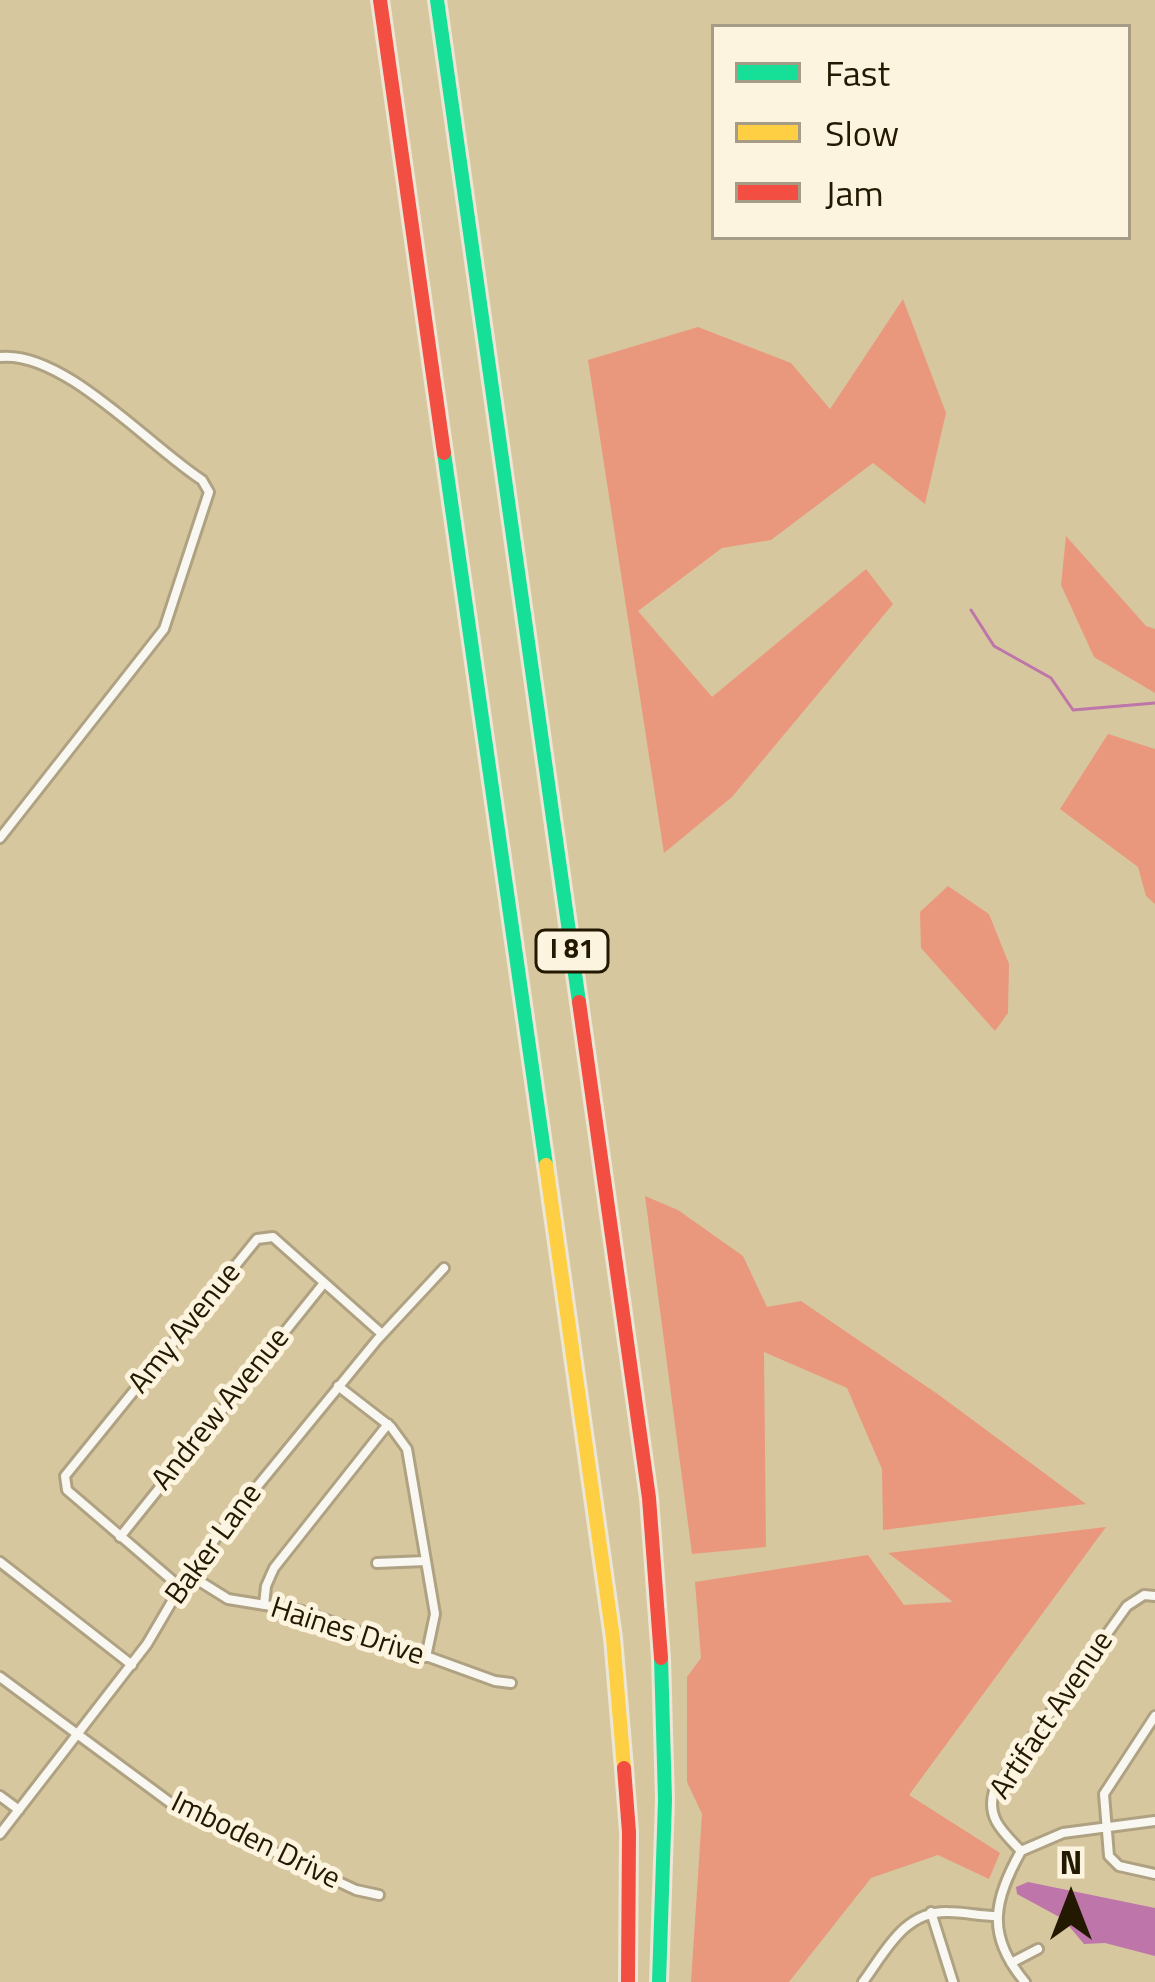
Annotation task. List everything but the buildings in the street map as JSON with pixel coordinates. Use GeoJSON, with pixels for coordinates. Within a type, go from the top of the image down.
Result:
{"type":"FeatureCollection","features":[{"type":"Feature","properties":{"kind":"highway","name":"I 81"},"geometry":{"type":"LineString","coordinates":[[380,0],[613,1638],[627,1777],[628,1982]]}},
{"type":"Feature","properties":{"kind":"highway","name":"I 81"},"geometry":{"type":"LineString","coordinates":[[437,0],[649,1498],[666,1710],[659,1982]]}},
{"type":"Feature","properties":{"kind":"street"},"geometry":{"type":"LineString","coordinates":[[0,357],[24,356],[56,368],[202,480],[209,492],[164,629],[0,838]]}},
{"type":"Feature","properties":{"kind":"street","name":"Amy Avenue"},"geometry":{"type":"LineString","coordinates":[[120,1537],[67,1490],[65,1476],[257,1239],[273,1238],[382,1334]]}},
{"type":"Feature","properties":{"kind":"street","name":"Baker Lane"},"geometry":{"type":"LineString","coordinates":[[0,1834],[131,1665],[188,1574],[338,1386],[444,1268]]}},
{"type":"Feature","properties":{"kind":"street","name":"Andrew Avenue"},"geometry":{"type":"LineString","coordinates":[[120,1537],[324,1282]]}},
{"type":"Feature","properties":{"kind":"street"},"geometry":{"type":"LineString","coordinates":[[338,1386],[388,1424],[407,1449],[435,1614],[426,1657]]}},
{"type":"Feature","properties":{"kind":"street"},"geometry":{"type":"LineString","coordinates":[[264,1605],[274,1568],[388,1424]]}},
{"type":"Feature","properties":{"kind":"street"},"geometry":{"type":"LineString","coordinates":[[120,1537],[180,1587]]}},
{"type":"Feature","properties":{"kind":"street"},"geometry":{"type":"LineString","coordinates":[[377,1563],[425,1561]]}},
{"type":"Feature","properties":{"kind":"street"},"geometry":{"type":"LineString","coordinates":[[0,1562],[131,1665]]}},
{"type":"Feature","properties":{"kind":"street","name":"Haines Drive"},"geometry":{"type":"LineString","coordinates":[[188,1574],[217,1594],[302,1611],[495,1682],[511,1683]]}},
{"type":"Feature","properties":{"kind":"street","name":"Artifact Avenue"},"geometry":{"type":"LineString","coordinates":[[1021,1851],[993,1816],[994,1791],[1127,1606],[1144,1594],[1155,1596]]}},
{"type":"Feature","properties":{"kind":"street","name":"Imboden Drive"},"geometry":{"type":"LineString","coordinates":[[0,1676],[151,1791],[189,1814],[356,1890],[379,1894]]}},
{"type":"Feature","properties":{"kind":"street"},"geometry":{"type":"LineString","coordinates":[[1155,1717],[1109,1784],[1103,1809],[1109,1856],[1114,1862],[1155,1874]]}},
{"type":"Feature","properties":{"kind":"street"},"geometry":{"type":"LineString","coordinates":[[0,1796],[19,1810]]}},
{"type":"Feature","properties":{"kind":"street"},"geometry":{"type":"LineString","coordinates":[[1024,1982],[1011,1964],[997,1916],[1004,1881],[1021,1851],[1063,1833],[1155,1821]]}},
{"type":"Feature","properties":{"kind":"street"},"geometry":{"type":"LineString","coordinates":[[862,1982],[901,1930],[931,1912],[997,1916]]}},
{"type":"Feature","properties":{"kind":"street"},"geometry":{"type":"LineString","coordinates":[[931,1912],[953,1982]]}},
{"type":"Feature","properties":{"kind":"street"},"geometry":{"type":"LineString","coordinates":[[1011,1964],[1037,1949]]}},
{"type":"Feature","properties":{"kind":"shaded area"},"geometry":{"type":"Polygon","coordinates":[[[903,299],[946,413],[925,504],[873,463],[771,540],[722,548],[638,611],[712,697],[866,569],[893,604],[732,797],[664,853],[588,360],[698,327],[791,363],[830,409],[903,299]]]}},
{"type":"Feature","properties":{"kind":"shaded area"},"geometry":{"type":"Polygon","coordinates":[[[1066,536],[1146,626],[1155,629],[1155,693],[1094,657],[1061,585],[1066,536]]]}},
{"type":"Feature","properties":{"kind":"shaded area"},"geometry":{"type":"Polygon","coordinates":[[[1108,734],[1155,749],[1155,904],[1146,896],[1138,867],[1060,809],[1108,734]]]}},
{"type":"Feature","properties":{"kind":"shaded area"},"geometry":{"type":"Polygon","coordinates":[[[948,886],[989,914],[1009,964],[1008,1013],[995,1031],[921,948],[920,912],[948,886]]]}},
{"type":"Feature","properties":{"kind":"shaded area"},"geometry":{"type":"Polygon","coordinates":[[[645,1196],[678,1210],[743,1256],[767,1307],[801,1301],[1086,1504],[883,1530],[882,1469],[847,1388],[764,1352],[766,1547],[692,1554],[645,1196]]]}},
{"type":"Feature","properties":{"kind":"shaded area"},"geometry":{"type":"Polygon","coordinates":[[[1106,1527],[909,1795],[1000,1853],[989,1879],[938,1855],[871,1878],[789,1982],[691,1982],[702,1814],[687,1782],[687,1677],[701,1658],[695,1582],[868,1555],[904,1605],[953,1602],[888,1553],[1106,1527]]]}},
{"type":"Feature","properties":{"kind":"shaded area"},"geometry":{"type":"Polygon","coordinates":[[[1028,1882],[1155,1908],[1155,1956],[1105,1943],[1084,1944],[1063,1919],[1017,1894],[1016,1887],[1028,1882]]]}},
{"type":"Feature","properties":{"kind":"waterway"},"geometry":{"type":"LineString","coordinates":[[971,610],[994,646],[1051,678],[1073,710],[1155,703]]}},
{"type":"Feature","properties":{"kind":"traffic: fast"},"geometry":{"type":"LineString","coordinates":[[437,0],[579,1002]]}},
{"type":"Feature","properties":{"kind":"traffic: fast"},"geometry":{"type":"LineString","coordinates":[[444,453],[546,1165]]}},
{"type":"Feature","properties":{"kind":"traffic: fast"},"geometry":{"type":"LineString","coordinates":[[659,1982],[665,1800],[661,1658]]}},
{"type":"Feature","properties":{"kind":"traffic: slow"},"geometry":{"type":"LineString","coordinates":[[546,1165],[613,1638],[624,1768]]}},
{"type":"Feature","properties":{"kind":"traffic: jam"},"geometry":{"type":"LineString","coordinates":[[380,0],[444,453]]}},
{"type":"Feature","properties":{"kind":"traffic: jam"},"geometry":{"type":"LineString","coordinates":[[579,1002],[649,1498],[661,1658]]}},
{"type":"Feature","properties":{"kind":"traffic: jam"},"geometry":{"type":"LineString","coordinates":[[624,1768],[629,1832],[628,1982]]}}]}
